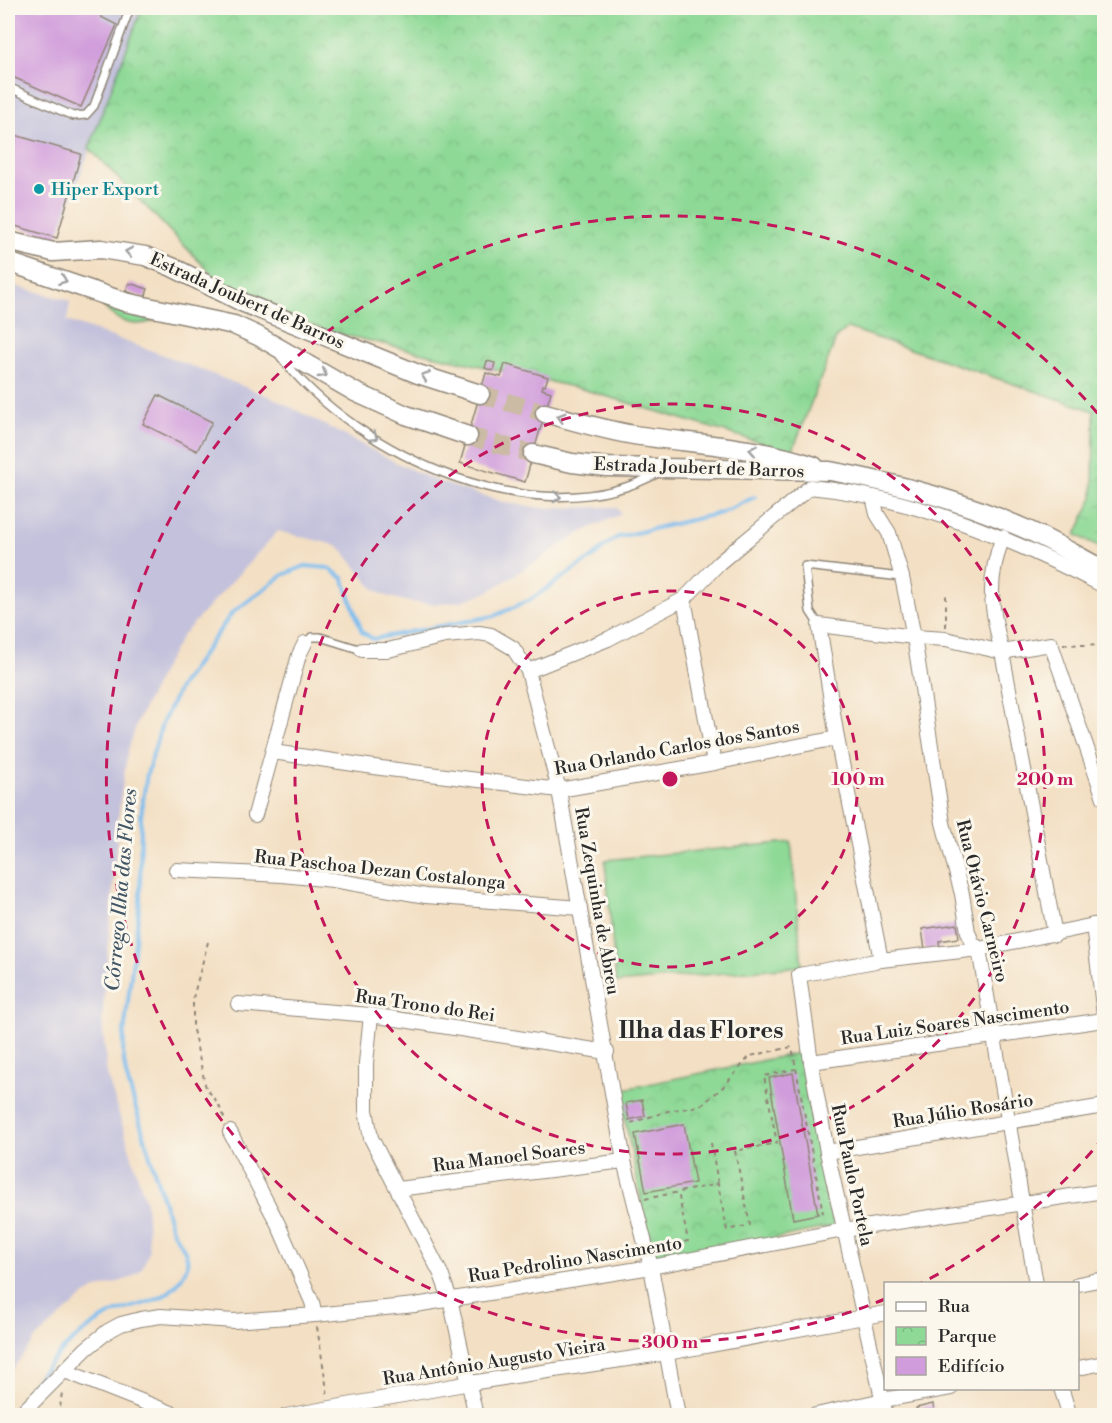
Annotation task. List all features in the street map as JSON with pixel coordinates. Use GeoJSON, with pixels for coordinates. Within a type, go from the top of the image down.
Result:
{"type":"FeatureCollection","features":[{"type":"Feature","properties":{"kind":"main road","name":"Estrada Joubert de Barros"},"geometry":{"type":"LineString","coordinates":[[8,241],[53,252],[101,249],[145,256],[266,312],[409,370],[480,394]]}},
{"type":"Feature","properties":{"kind":"main road","name":"Estrada Joubert de Barros"},"geometry":{"type":"LineString","coordinates":[[8,262],[125,302],[234,325],[269,342],[356,392],[406,415],[468,436]]}},
{"type":"Feature","properties":{"kind":"main road","name":"Estrada Joubert de Barros"},"geometry":{"type":"LineString","coordinates":[[545,413],[623,433],[768,452],[830,471],[913,489],[970,506],[1033,532],[1104,570]]}},
{"type":"Feature","properties":{"kind":"main road","name":"Estrada Joubert de Barros"},"geometry":{"type":"LineString","coordinates":[[533,454],[590,466],[830,471]]}},
{"type":"Feature","properties":{"kind":"street"},"geometry":{"type":"LineString","coordinates":[[528,671],[608,639],[684,599],[719,563],[810,487],[873,497],[949,518],[1003,537],[1104,586]]}},
{"type":"Feature","properties":{"kind":"street","name":"Rua Otávio Carneiro"},"geometry":{"type":"LineString","coordinates":[[873,497],[877,514],[889,533],[902,577],[914,638],[943,823],[962,894],[968,932],[972,942],[979,949],[1036,1282]]}},
{"type":"Feature","properties":{"kind":"street"},"geometry":{"type":"LineString","coordinates":[[1003,537],[994,561],[993,616],[1002,652],[1055,935]]}},
{"type":"Feature","properties":{"kind":"street"},"geometry":{"type":"LineString","coordinates":[[684,599],[714,763]]}},
{"type":"Feature","properties":{"kind":"street"},"geometry":{"type":"LineString","coordinates":[[1104,798],[1051,644],[1002,652],[946,639],[914,638],[819,625],[837,738],[881,960],[979,949],[1099,924],[1104,1015]]}},
{"type":"Feature","properties":{"kind":"street","name":"Rua Zequinha de Abreu"},"geometry":{"type":"LineString","coordinates":[[362,650],[388,650],[444,636],[478,633],[491,635],[513,648],[528,671],[559,790],[607,1052],[624,1161],[651,1267],[678,1416]]}},
{"type":"Feature","properties":{"kind":"street"},"geometry":{"type":"LineString","coordinates":[[255,815],[299,655],[305,643]]}},
{"type":"Feature","properties":{"kind":"street","name":"Rua Orlando Carlos dos Santos"},"geometry":{"type":"LineString","coordinates":[[273,752],[559,790],[714,763],[837,738]]}},
{"type":"Feature","properties":{"kind":"street","name":"Rua Paschoa Dezan Costalonga"},"geometry":{"type":"LineString","coordinates":[[176,870],[282,875],[333,880],[426,896],[580,908]]}},
{"type":"Feature","properties":{"kind":"street","name":"Rua Paulo Portela"},"geometry":{"type":"LineString","coordinates":[[881,960],[799,975],[810,1062],[827,1152],[886,1416]]}},
{"type":"Feature","properties":{"kind":"street","name":"Rua Trono do Rei"},"geometry":{"type":"LineString","coordinates":[[238,1004],[371,1015],[607,1052]]}},
{"type":"Feature","properties":{"kind":"street"},"geometry":{"type":"LineString","coordinates":[[371,1015],[366,1063],[366,1110],[370,1138],[441,1274],[450,1299],[476,1416]]}},
{"type":"Feature","properties":{"kind":"street","name":"Rua Luiz Soares Nascimento"},"geometry":{"type":"LineString","coordinates":[[810,1062],[1104,1020]]}},
{"type":"Feature","properties":{"kind":"street","name":"Rua Júlio Rosário"},"geometry":{"type":"LineString","coordinates":[[827,1152],[1104,1106]]}},
{"type":"Feature","properties":{"kind":"street"},"geometry":{"type":"LineString","coordinates":[[230,1132],[278,1224],[312,1302],[315,1315]]}},
{"type":"Feature","properties":{"kind":"street","name":"Rua Manoel Soares"},"geometry":{"type":"LineString","coordinates":[[398,1190],[624,1161]]}},
{"type":"Feature","properties":{"kind":"street","name":"Rua Pedrolino Nascimento"},"geometry":{"type":"LineString","coordinates":[[19,1416],[86,1349],[108,1331],[121,1324],[161,1317],[234,1321],[415,1305],[651,1267],[844,1230],[1104,1191]]}},
{"type":"Feature","properties":{"kind":"street"},"geometry":{"type":"LineString","coordinates":[[1079,1284],[1104,1279]]}},
{"type":"Feature","properties":{"kind":"street","name":"Rua Antônio Augusto Vieira"},"geometry":{"type":"LineString","coordinates":[[286,1416],[331,1412],[470,1383],[667,1353],[884,1313]]}},
{"type":"Feature","properties":{"kind":"street"},"geometry":{"type":"LineString","coordinates":[[1079,1368],[1104,1364]]}},
{"type":"Feature","properties":{"kind":"street"},"geometry":{"type":"LineString","coordinates":[[65,1371],[177,1415]]}},
{"type":"Feature","properties":{"kind":"street"},"geometry":{"type":"LineString","coordinates":[[813,1416],[883,1400],[945,1390]]}},
{"type":"Feature","properties":{"kind":"street"},"geometry":{"type":"LineString","coordinates":[[1061,1390],[1070,1416]]}},
{"type":"Feature","properties":{"kind":"lane"},"geometry":{"type":"LineString","coordinates":[[8,87],[74,116],[82,117],[89,113],[94,106],[130,8]]}},
{"type":"Feature","properties":{"kind":"lane"},"geometry":{"type":"LineString","coordinates":[[269,342],[316,395],[359,428],[426,465],[468,481],[516,492],[556,497],[586,496],[636,484],[667,468]]}},
{"type":"Feature","properties":{"kind":"lane"},"geometry":{"type":"LineString","coordinates":[[819,625],[810,611],[805,566],[902,577]]}},
{"type":"Feature","properties":{"kind":"lane","name":"Rua Zequinha de Abreu"},"geometry":{"type":"LineString","coordinates":[[305,643],[312,637],[320,637],[362,650]]}},
{"type":"Feature","properties":{"kind":"path"},"geometry":{"type":"LineString","coordinates":[[946,591],[946,639]]}},
{"type":"Feature","properties":{"kind":"path"},"geometry":{"type":"LineString","coordinates":[[1051,644],[1104,646]]}},
{"type":"Feature","properties":{"kind":"path"},"geometry":{"type":"LineString","coordinates":[[208,942],[193,998],[193,1030],[206,1088],[218,1103],[230,1132]]}},
{"type":"Feature","properties":{"kind":"path"},"geometry":{"type":"LineString","coordinates":[[630,1123],[671,1110],[702,1104],[723,1088],[750,1056],[792,1047],[824,1213]]}},
{"type":"Feature","properties":{"kind":"path"},"geometry":{"type":"LineString","coordinates":[[711,1143],[728,1230],[750,1225],[735,1151],[777,1143],[764,1076],[796,1069]]}},
{"type":"Feature","properties":{"kind":"path"},"geometry":{"type":"LineString","coordinates":[[647,1209],[645,1199],[718,1184]]}},
{"type":"Feature","properties":{"kind":"path"},"geometry":{"type":"LineString","coordinates":[[655,1248],[688,1241],[678,1192]]}},
{"type":"Feature","properties":{"kind":"path"},"geometry":{"type":"LineString","coordinates":[[315,1315],[331,1412]]}},
{"type":"Feature","properties":{"kind":"shaded area"},"geometry":{"type":"Polygon","coordinates":[[[8,8],[142,8],[57,238],[8,224],[8,8]]]}},
{"type":"Feature","properties":{"kind":"shaded area"},"geometry":{"type":"Polygon","coordinates":[[[8,284],[70,301],[67,321],[161,354],[273,398],[397,463],[439,482],[506,503],[541,508],[616,507],[621,514],[582,532],[488,592],[462,601],[435,604],[409,602],[383,595],[373,588],[339,546],[278,531],[182,636],[138,720],[128,750],[120,800],[102,1021],[107,1074],[146,1203],[149,1250],[141,1270],[131,1278],[96,1289],[84,1296],[36,1338],[8,1375],[8,284]]]}},
{"type":"Feature","properties":{"kind":"green space"},"geometry":{"type":"Polygon","coordinates":[[[142,8],[1104,8],[1104,549],[1076,535],[1093,497],[1094,411],[848,328],[837,336],[792,452],[582,389],[331,332],[235,298],[89,148],[142,8]]]}},
{"type":"Feature","properties":{"kind":"green space"},"geometry":{"type":"Polygon","coordinates":[[[104,307],[154,321],[140,324],[127,323],[115,317],[104,307]]]}},
{"type":"Feature","properties":{"kind":"green space"},"geometry":{"type":"Polygon","coordinates":[[[791,842],[802,966],[616,983],[605,860],[791,842]]]}},
{"type":"Feature","properties":{"kind":"green space"},"geometry":{"type":"Polygon","coordinates":[[[799,1053],[834,1226],[654,1264],[619,1090],[799,1053]]]}},
{"type":"Feature","properties":{"kind":"building"},"geometry":{"type":"Polygon","coordinates":[[[8,8],[105,8],[101,17],[117,25],[81,107],[8,75],[8,8]]]}},
{"type":"Feature","properties":{"kind":"building","name":"Hiper Export"},"geometry":{"type":"Polygon","coordinates":[[[8,133],[81,154],[57,238],[8,224],[8,133]]]}},
{"type":"Feature","properties":{"kind":"building"},"geometry":{"type":"Polygon","coordinates":[[[129,283],[148,289],[145,298],[126,291],[129,283]]]}},
{"type":"Feature","properties":{"kind":"building"},"geometry":{"type":"Polygon","coordinates":[[[487,361],[495,363],[493,371],[485,368],[487,361]]]}},
{"type":"Feature","properties":{"kind":"building"},"geometry":{"type":"Polygon","coordinates":[[[505,364],[548,377],[542,389],[551,392],[525,482],[460,463],[486,373],[501,377],[505,364]]]}},
{"type":"Feature","properties":{"kind":"building"},"geometry":{"type":"Polygon","coordinates":[[[158,395],[212,422],[197,451],[143,424],[158,395]]]}},
{"type":"Feature","properties":{"kind":"building"},"geometry":{"type":"Polygon","coordinates":[[[957,924],[959,938],[939,941],[940,948],[925,950],[922,929],[957,924]]]}},
{"type":"Feature","properties":{"kind":"building"},"geometry":{"type":"Polygon","coordinates":[[[793,1073],[818,1214],[793,1219],[769,1078],[793,1073]]]}},
{"type":"Feature","properties":{"kind":"building"},"geometry":{"type":"Polygon","coordinates":[[[642,1100],[645,1116],[629,1120],[626,1103],[642,1100]]]}},
{"type":"Feature","properties":{"kind":"building"},"geometry":{"type":"Polygon","coordinates":[[[684,1124],[695,1183],[646,1192],[635,1134],[684,1124]]]}},
{"type":"Feature","properties":{"kind":"building"},"geometry":{"type":"Polygon","coordinates":[[[933,1404],[935,1416],[918,1416],[916,1408],[933,1404]]]}},
{"type":"Feature","properties":{"kind":"waterway","name":"Córrego Ilha das Flores"},"geometry":{"type":"LineString","coordinates":[[9,1416],[44,1371],[75,1339],[112,1314],[148,1303],[168,1292],[177,1283],[187,1265],[184,1249],[172,1230],[126,1075],[123,1054],[124,1034],[140,900],[141,816],[147,774],[162,724],[179,688],[232,613],[283,575],[305,566],[328,568],[343,578],[362,632],[373,639],[494,616],[530,600],[592,558],[618,537],[721,513],[755,497]]}},
{"type":"Feature","properties":{"kind":"tunnel"},"geometry":{"type":"LineString","coordinates":[[480,394],[545,413]]}},
{"type":"Feature","properties":{"kind":"tunnel"},"geometry":{"type":"LineString","coordinates":[[468,436],[533,454]]}},
{"type":"Feature","properties":{"kind":"place","name":"Hiper Export"},"geometry":{"type":"Point","coordinates":[39,189]}},
{"type":"Feature","properties":{"kind":"district","name":"Ilha das Flores"},"geometry":{"type":"Point","coordinates":[701,1031]}}]}
